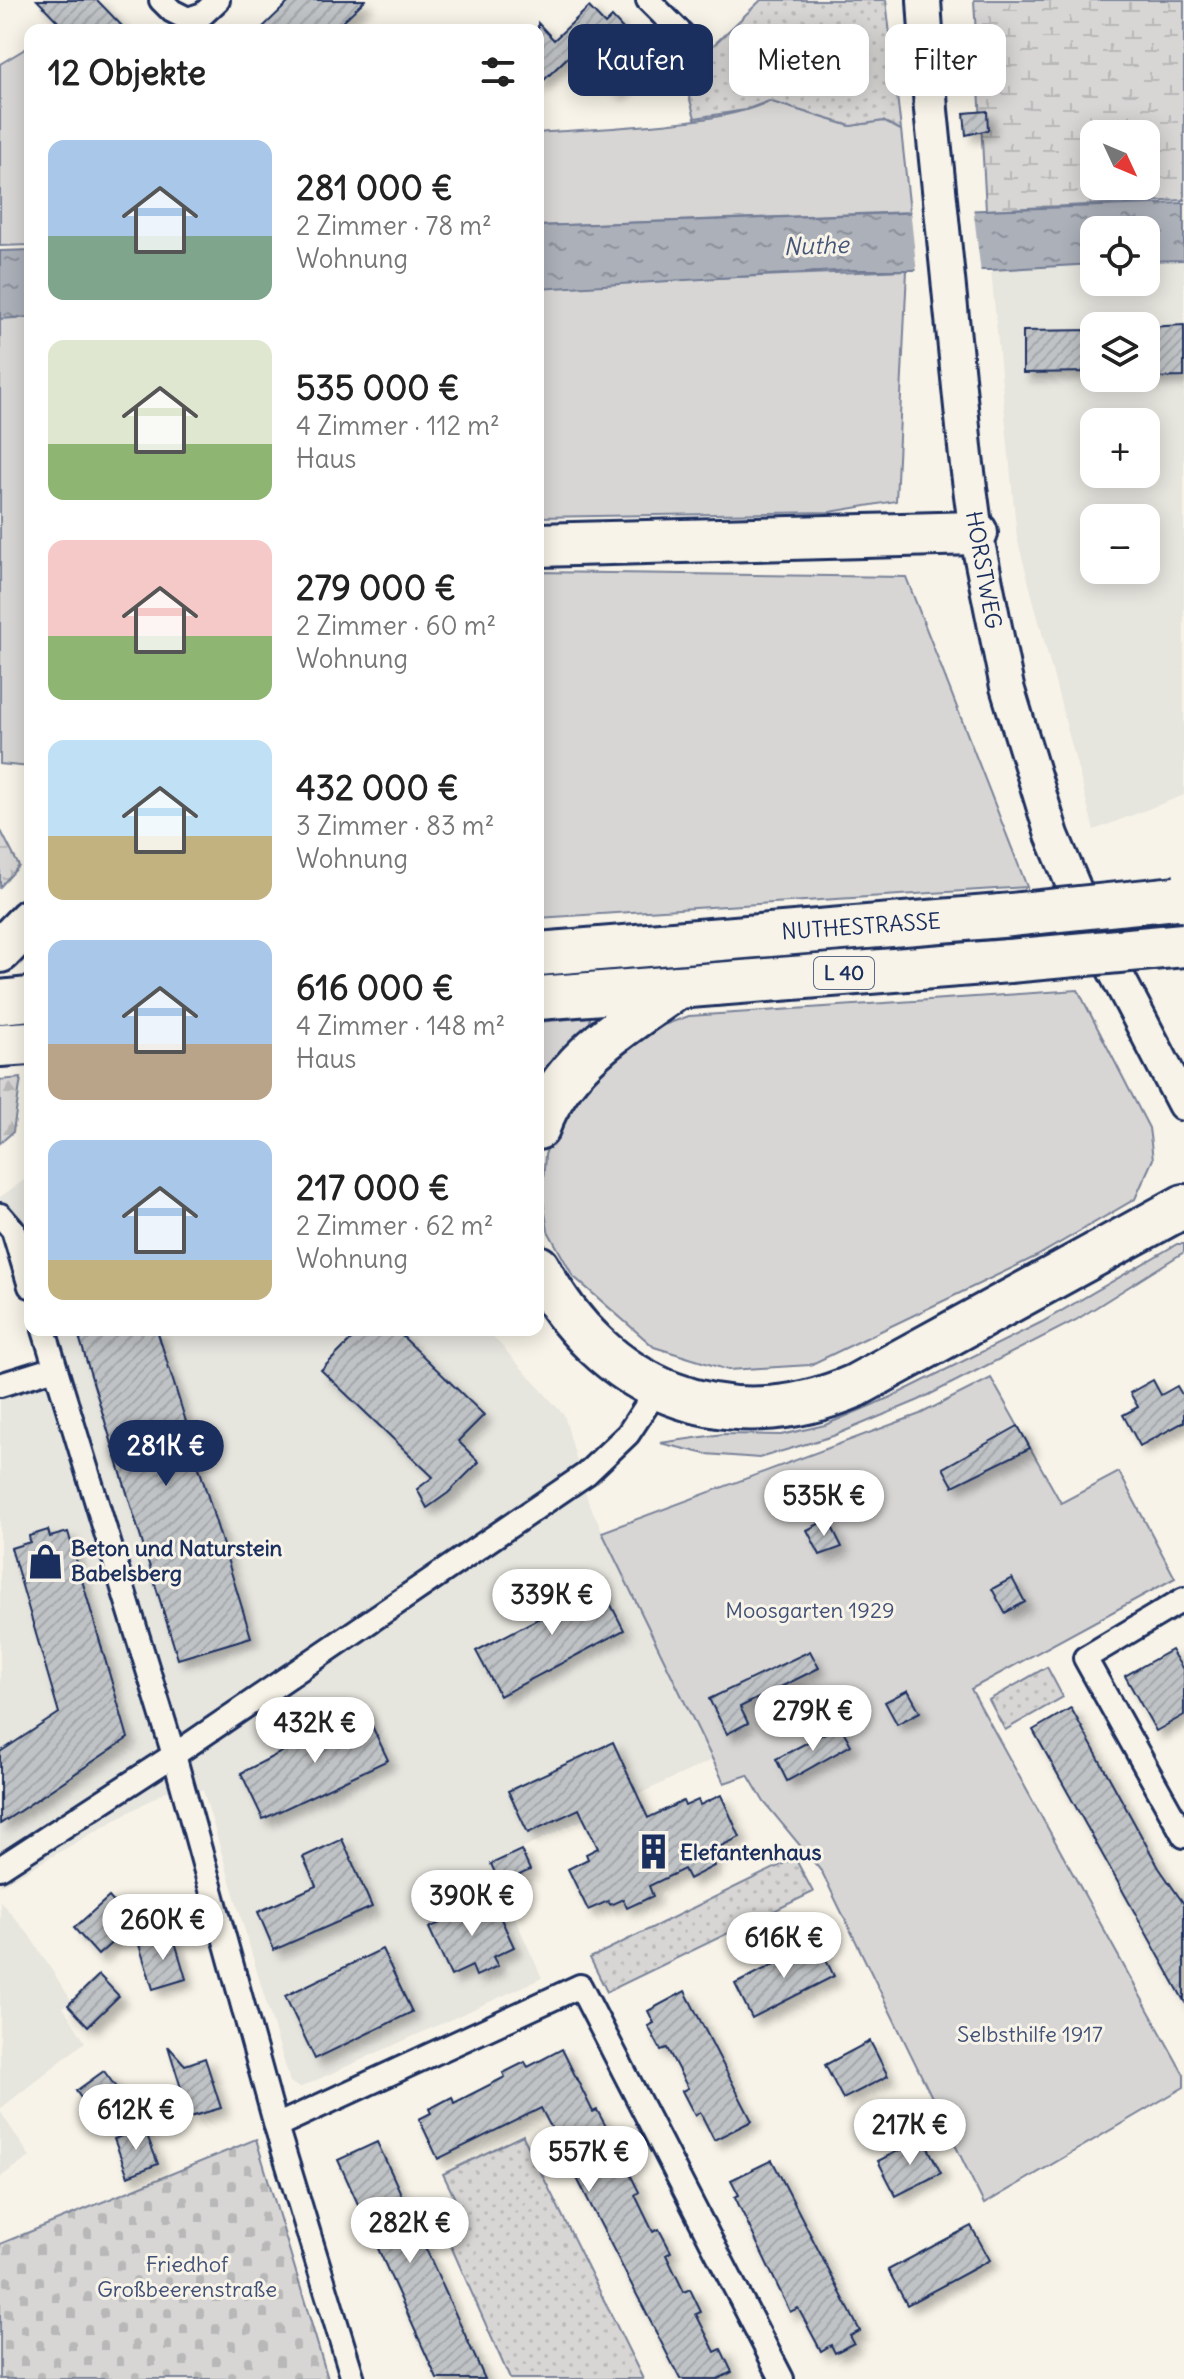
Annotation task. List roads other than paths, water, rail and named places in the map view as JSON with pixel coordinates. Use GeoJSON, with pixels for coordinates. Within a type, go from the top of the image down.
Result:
{"type":"FeatureCollection","features":[{"type":"Feature","properties":{"kind":"highway"},"geometry":{"type":"LineString","coordinates":[[544,545],[976,533]]}},
{"type":"Feature","properties":{"kind":"highway","name":"NUTHESTRASSE"},"geometry":{"type":"LineString","coordinates":[[544,954],[1180,898]]}},
{"type":"Feature","properties":{"kind":"highway"},"geometry":{"type":"LineString","coordinates":[[0,951],[24,926]]}},
{"type":"Feature","properties":{"kind":"highway","name":"NUTHESTRASSE"},"geometry":{"type":"LineString","coordinates":[[544,997],[1184,945]]}},
{"type":"Feature","properties":{"kind":"highway"},"geometry":{"type":"LineString","coordinates":[[544,1115],[552,1097],[582,1058],[679,986]]}},
{"type":"Feature","properties":{"kind":"highway"},"geometry":{"type":"LineString","coordinates":[[0,1002],[24,1000]]}},
{"type":"Feature","properties":{"kind":"highway"},"geometry":{"type":"LineString","coordinates":[[0,1045],[24,1043]]}},
{"type":"Feature","properties":{"kind":"highway"},"geometry":{"type":"LineString","coordinates":[[544,1277],[567,1315],[598,1349],[627,1371],[658,1388],[694,1401],[733,1409],[785,1408],[833,1396],[1184,1206]]}},
{"type":"Feature","properties":{"kind":"street"},"geometry":{"type":"LineString","coordinates":[[161,0],[172,11],[188,19],[203,14],[218,0]]}},
{"type":"Feature","properties":{"kind":"street"},"geometry":{"type":"LineString","coordinates":[[648,0],[672,24]]}},
{"type":"Feature","properties":{"kind":"street","name":"HORSTWEG"},"geometry":{"type":"LineString","coordinates":[[924,0],[936,158],[976,533],[1007,687],[1052,835],[1085,914],[1184,1104]]}},
{"type":"Feature","properties":{"kind":"street"},"geometry":{"type":"LineString","coordinates":[[0,1215],[13,1230],[24,1266]]}},
{"type":"Feature","properties":{"kind":"street"},"geometry":{"type":"LineString","coordinates":[[46,1336],[174,1755],[276,2126],[353,2379]]}},
{"type":"Feature","properties":{"kind":"street"},"geometry":{"type":"LineString","coordinates":[[0,1385],[55,1368]]}},
{"type":"Feature","properties":{"kind":"street"},"geometry":{"type":"LineString","coordinates":[[0,1868],[174,1755],[586,1474],[628,1434],[658,1388]]}},
{"type":"Feature","properties":{"kind":"street"},"geometry":{"type":"LineString","coordinates":[[1184,1599],[1085,1658],[1184,1836]]}},
{"type":"Feature","properties":{"kind":"street"},"geometry":{"type":"LineString","coordinates":[[276,2126],[580,1986],[782,2379]]}},
{"type":"Feature","properties":{"kind":"water","name":"Nuthe"},"geometry":{"type":"Polygon","coordinates":[[[1184,203],[1184,260],[1160,261],[1160,216],[1080,216],[1080,265],[991,270],[853,270],[544,289],[544,226],[1184,203]]]}},
{"type":"Feature","properties":{"kind":"water"},"geometry":{"type":"Polygon","coordinates":[[[24,250],[24,317],[0,319],[0,251],[24,250]]]}},
{"type":"Feature","properties":{"kind":"place","name":"Beton und Naturstein Babelsberg"},"geometry":{"type":"Point","coordinates":[45,1561]}},
{"type":"Feature","properties":{"kind":"place","name":"Elefantenhaus"},"geometry":{"type":"Point","coordinates":[654,1852]}},
{"type":"Feature","properties":{"kind":"park label","name":"Moosgarten 1929"},"geometry":{"type":"Point","coordinates":[810,1610]}},
{"type":"Feature","properties":{"kind":"park label","name":"Selbsthilfe 1917"},"geometry":{"type":"Point","coordinates":[1030,2034]}},
{"type":"Feature","properties":{"kind":"park label","name":"Friedhof Großbeerenstraße"},"geometry":{"type":"Point","coordinates":[187,2276]}}]}
